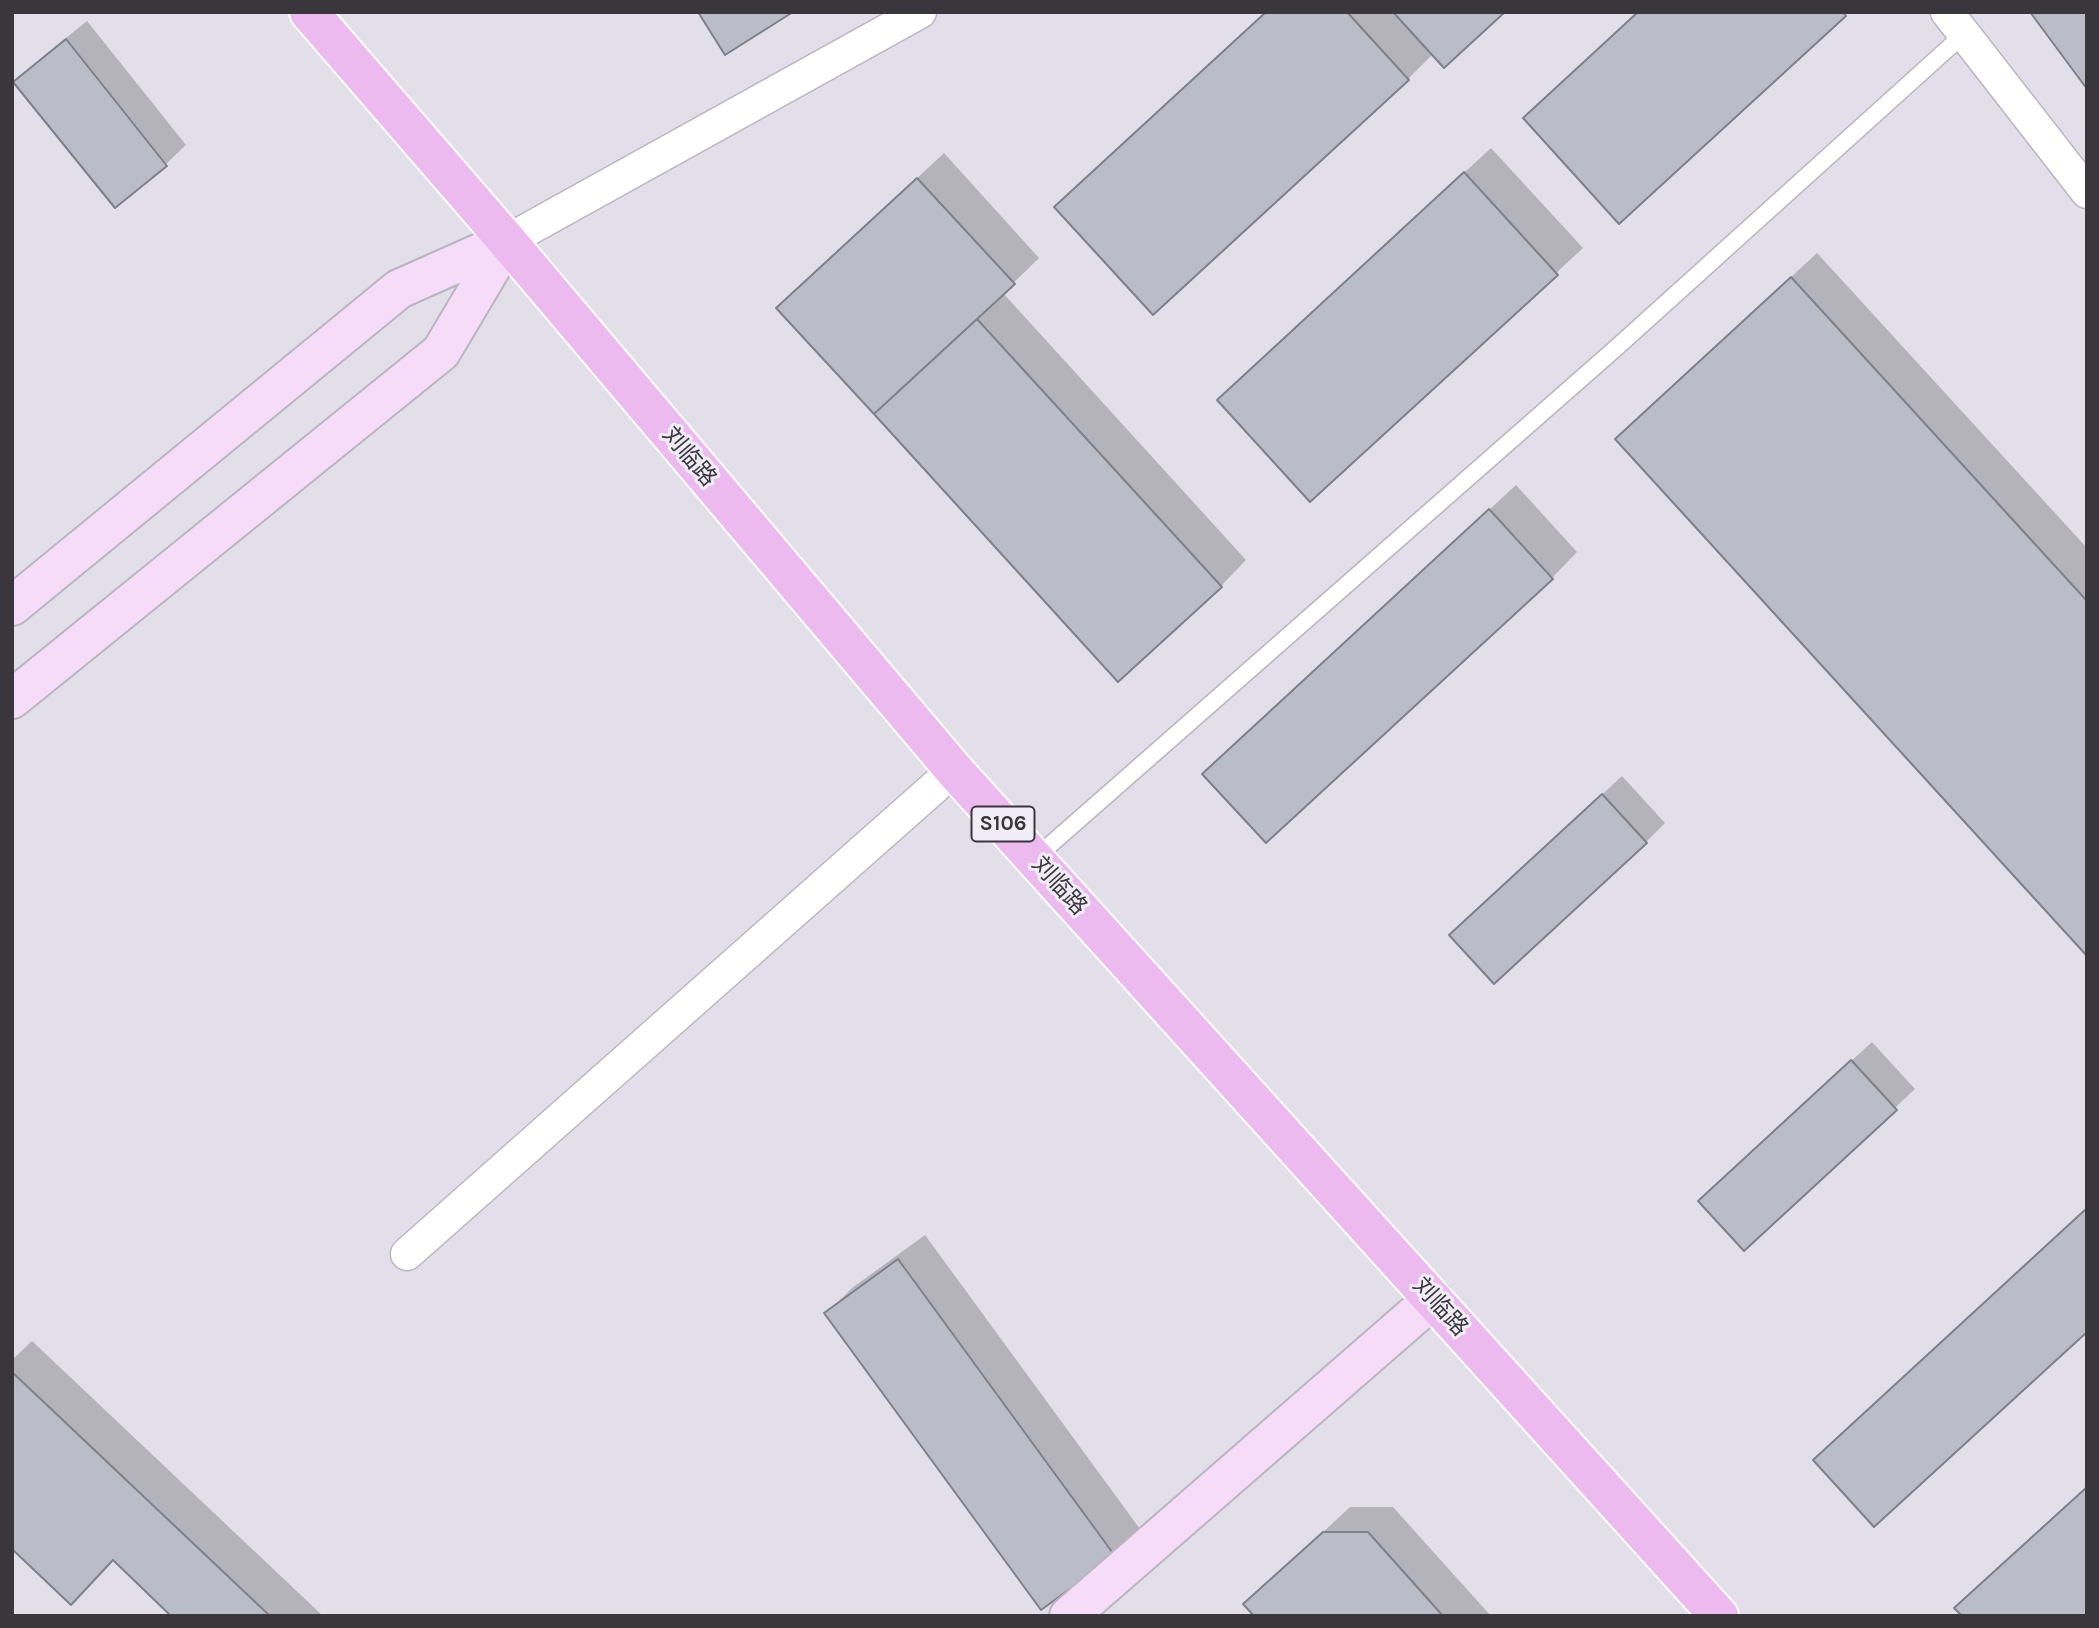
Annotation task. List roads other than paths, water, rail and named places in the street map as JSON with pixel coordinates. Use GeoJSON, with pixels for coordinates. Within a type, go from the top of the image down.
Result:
{"type":"FeatureCollection","features":[{"type":"Feature","properties":{"kind":"main road","name":"刘临路"},"geometry":{"type":"LineString","coordinates":[[310,12],[954,770],[1719,1616]]}},
{"type":"Feature","properties":{"kind":"main road"},"geometry":{"type":"LineString","coordinates":[[12,606],[399,289],[507,241]]}},
{"type":"Feature","properties":{"kind":"main road"},"geometry":{"type":"LineString","coordinates":[[12,699],[440,352],[507,241]]}},
{"type":"Feature","properties":{"kind":"main road"},"geometry":{"type":"LineString","coordinates":[[1069,1616],[1433,1299]]}},
{"type":"Feature","properties":{"kind":"street"},"geometry":{"type":"LineString","coordinates":[[507,241],[920,12]]}},
{"type":"Feature","properties":{"kind":"street"},"geometry":{"type":"LineString","coordinates":[[1956,23],[2087,192]]}},
{"type":"Feature","properties":{"kind":"street"},"geometry":{"type":"LineString","coordinates":[[407,1255],[954,770]]}},
{"type":"Feature","properties":{"kind":"lane"},"geometry":{"type":"LineString","coordinates":[[1034,859],[1616,348],[1956,23]]}}]}
